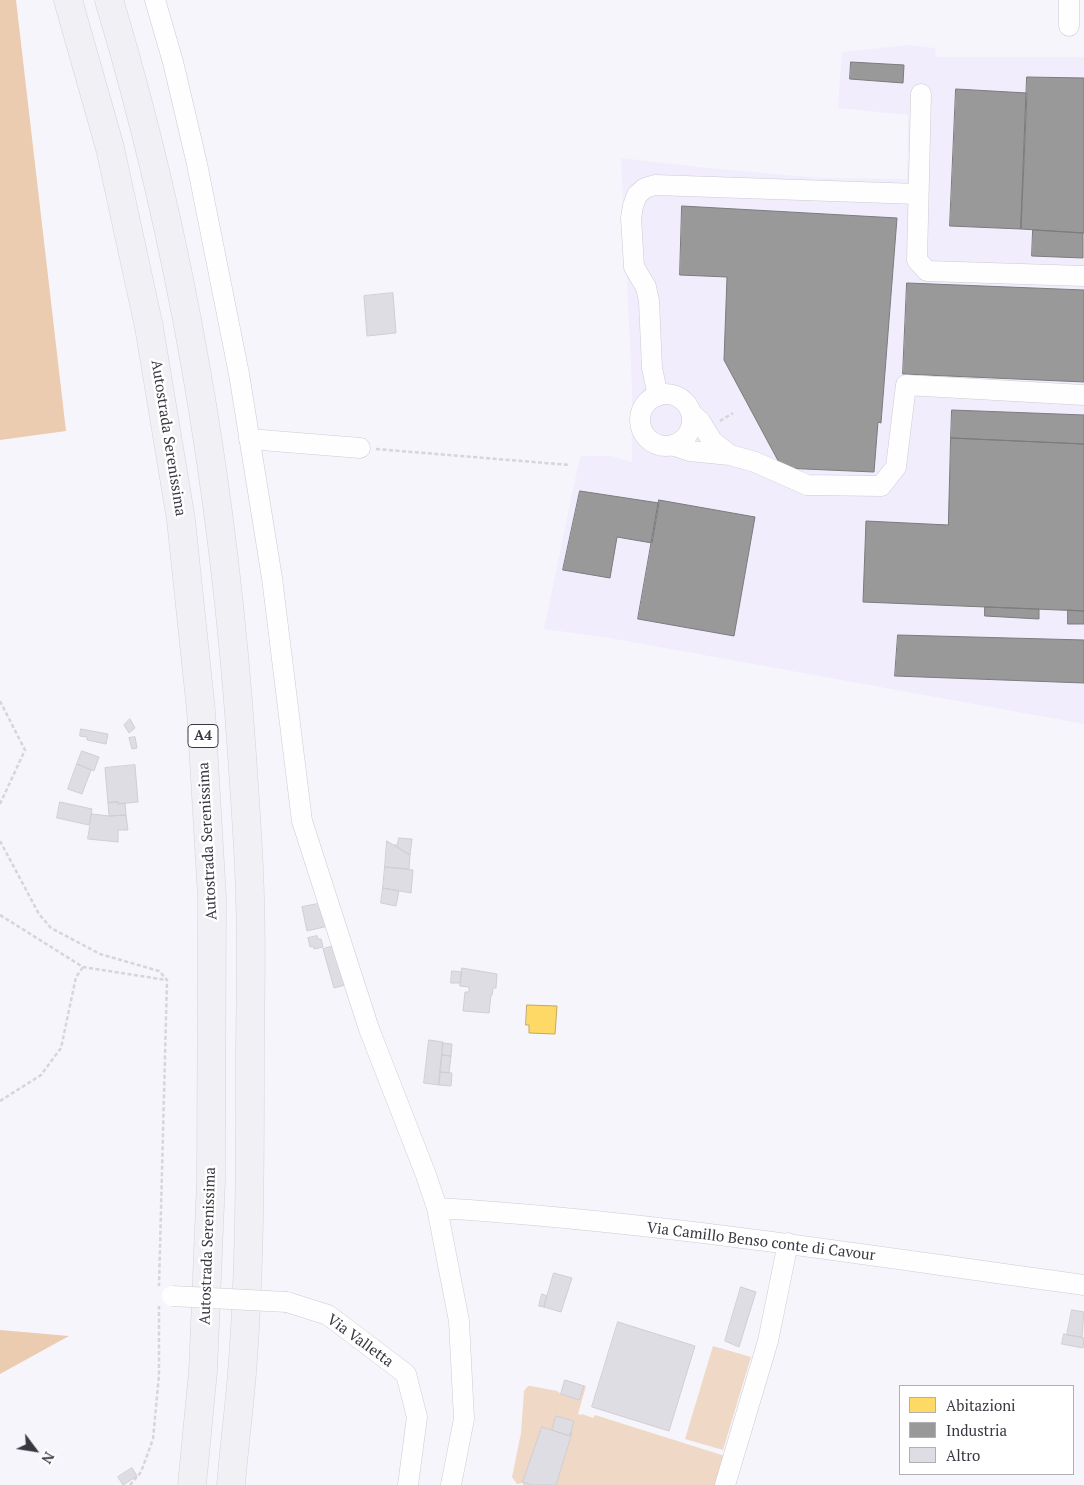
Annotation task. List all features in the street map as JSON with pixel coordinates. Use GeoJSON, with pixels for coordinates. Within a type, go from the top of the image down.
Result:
{"type":"FeatureCollection","features":[{"type":"Feature","properties":{"kind":"highway","name":"Autostrada Serenissima"},"geometry":{"type":"LineString","coordinates":[[68,0],[110,148],[150,327],[181,520],[201,711],[212,897],[211,1161],[204,1372],[192,1485]]}},
{"type":"Feature","properties":{"kind":"highway","name":"A4"},"geometry":{"type":"LineString","coordinates":[[109,0],[149,145],[206,422],[220,518],[239,707],[250,898],[250,1172],[242,1372],[231,1485]]}},
{"type":"Feature","properties":{"kind":"street"},"geometry":{"type":"LineString","coordinates":[[155,0],[173,62],[197,164],[239,374],[272,578],[302,821],[369,1029],[426,1174],[437,1208],[459,1321],[464,1419],[451,1485]]}},
{"type":"Feature","properties":{"kind":"street"},"geometry":{"type":"LineString","coordinates":[[1068,26],[1069,0]]}},
{"type":"Feature","properties":{"kind":"street"},"geometry":{"type":"LineString","coordinates":[[921,94],[916,260],[927,271],[1084,276]]}},
{"type":"Feature","properties":{"kind":"street"},"geometry":{"type":"LineString","coordinates":[[658,396],[652,368],[649,301],[646,287],[634,267],[631,218],[637,195],[645,188],[655,185],[918,194]]}},
{"type":"Feature","properties":{"kind":"street"},"geometry":{"type":"LineString","coordinates":[[672,445],[690,450],[730,455],[755,462],[806,485],[881,486],[896,467],[906,385],[1084,395]]}},
{"type":"Feature","properties":{"kind":"street"},"geometry":{"type":"LineString","coordinates":[[691,413],[692,420],[688,433],[684,438],[672,445],[665,446],[650,440],[642,427],[642,412],[646,405],[658,396],[665,394],[678,397],[684,401],[691,413],[700,421],[712,441],[730,455]]}},
{"type":"Feature","properties":{"kind":"street"},"geometry":{"type":"LineString","coordinates":[[249,438],[360,448]]}},
{"type":"Feature","properties":{"kind":"street","name":"Via Camillo Benso conte di Cavour"},"geometry":{"type":"LineString","coordinates":[[437,1208],[496,1211],[788,1243],[1084,1285]]}},
{"type":"Feature","properties":{"kind":"street"},"geometry":{"type":"LineString","coordinates":[[725,1485],[768,1341],[788,1243]]}},
{"type":"Feature","properties":{"kind":"street","name":"Via Valletta"},"geometry":{"type":"LineString","coordinates":[[165,1296],[287,1302],[328,1315],[406,1374],[417,1417],[408,1485]]}},
{"type":"Feature","properties":{"kind":"path"},"geometry":{"type":"LineString","coordinates":[[360,448],[570,465]]}},
{"type":"Feature","properties":{"kind":"path"},"geometry":{"type":"LineString","coordinates":[[0,701],[25,750],[0,804]]}},
{"type":"Feature","properties":{"kind":"path"},"geometry":{"type":"LineString","coordinates":[[0,841],[39,914],[51,928],[100,954],[159,971],[167,980],[165,1296],[152,1439],[141,1472],[130,1485]]}},
{"type":"Feature","properties":{"kind":"path"},"geometry":{"type":"LineString","coordinates":[[0,915],[83,967],[167,980]]}},
{"type":"Feature","properties":{"kind":"path"},"geometry":{"type":"LineString","coordinates":[[0,1101],[41,1075],[61,1048],[76,977],[83,967]]}},
{"type":"Feature","properties":{"kind":"shaded area"},"geometry":{"type":"Polygon","coordinates":[[[0,0],[16,0],[66,431],[0,440],[0,0]]]}},
{"type":"Feature","properties":{"kind":"shaded area"},"geometry":{"type":"Polygon","coordinates":[[[909,45],[935,48],[936,57],[1084,57],[1084,724],[610,638],[544,629],[580,456],[611,456],[632,462],[632,387],[621,158],[820,178],[907,179],[908,115],[838,108],[842,52],[909,45]]]}},
{"type":"Feature","properties":{"kind":"shaded area"},"geometry":{"type":"Polygon","coordinates":[[[0,1330],[69,1336],[0,1374],[0,1330]]]}},
{"type":"Feature","properties":{"kind":"shaded area"},"geometry":{"type":"Polygon","coordinates":[[[713,1346],[751,1357],[723,1450],[685,1439],[713,1346]]]}},
{"type":"Feature","properties":{"kind":"shaded area"},"geometry":{"type":"Polygon","coordinates":[[[565,1380],[586,1386],[578,1414],[593,1418],[595,1415],[728,1457],[719,1485],[517,1484],[512,1477],[521,1433],[524,1391],[528,1386],[531,1386],[557,1391],[561,1394],[565,1380]]]}},
{"type":"Feature","properties":{"kind":"building: Abitazioni"},"geometry":{"type":"Polygon","coordinates":[[[527,1005],[557,1006],[555,1034],[529,1033],[529,1025],[526,1025],[527,1005]]]}},
{"type":"Feature","properties":{"kind":"building: Industria"},"geometry":{"type":"Polygon","coordinates":[[[851,62],[904,65],[903,83],[850,79],[851,62]]]}},
{"type":"Feature","properties":{"kind":"building: Industria"},"geometry":{"type":"Polygon","coordinates":[[[1027,77],[1084,78],[1084,233],[1021,229],[1027,77]]]}},
{"type":"Feature","properties":{"kind":"building: Industria"},"geometry":{"type":"Polygon","coordinates":[[[956,89],[1027,93],[1021,229],[950,226],[956,89]]]}},
{"type":"Feature","properties":{"kind":"building: Industria"},"geometry":{"type":"Polygon","coordinates":[[[682,206],[897,218],[881,423],[878,422],[874,472],[782,468],[724,360],[727,277],[680,275],[682,206]]]}},
{"type":"Feature","properties":{"kind":"building: Industria"},"geometry":{"type":"Polygon","coordinates":[[[1033,230],[1083,233],[1083,258],[1032,256],[1033,230]]]}},
{"type":"Feature","properties":{"kind":"building: Industria"},"geometry":{"type":"Polygon","coordinates":[[[907,283],[1084,290],[1084,382],[903,374],[907,283]]]}},
{"type":"Feature","properties":{"kind":"building: Industria"},"geometry":{"type":"Polygon","coordinates":[[[952,410],[1084,415],[1084,444],[951,438],[952,410]]]}},
{"type":"Feature","properties":{"kind":"building: Industria"},"geometry":{"type":"Polygon","coordinates":[[[951,438],[1084,444],[1084,611],[863,602],[866,521],[948,525],[951,438]]]}},
{"type":"Feature","properties":{"kind":"building: Industria"},"geometry":{"type":"Polygon","coordinates":[[[580,491],[659,503],[652,543],[617,537],[610,578],[563,570],[580,491]]]}},
{"type":"Feature","properties":{"kind":"building: Industria"},"geometry":{"type":"Polygon","coordinates":[[[659,500],[755,517],[734,636],[638,619],[659,500]]]}},
{"type":"Feature","properties":{"kind":"building: Industria"},"geometry":{"type":"Polygon","coordinates":[[[985,607],[1039,609],[1039,619],[985,616],[985,607]]]}},
{"type":"Feature","properties":{"kind":"building: Industria"},"geometry":{"type":"Polygon","coordinates":[[[1068,610],[1084,611],[1084,624],[1068,624],[1068,610]]]}},
{"type":"Feature","properties":{"kind":"building: Industria"},"geometry":{"type":"Polygon","coordinates":[[[898,635],[1084,640],[1084,683],[895,676],[898,635]]]}},
{"type":"Feature","properties":{"kind":"building: Altro"},"geometry":{"type":"Polygon","coordinates":[[[393,293],[396,333],[367,336],[364,296],[393,293]]]}},
{"type":"Feature","properties":{"kind":"building: Altro"},"geometry":{"type":"Polygon","coordinates":[[[130,719],[135,728],[129,733],[124,725],[130,719]]]}},
{"type":"Feature","properties":{"kind":"building: Altro"},"geometry":{"type":"Polygon","coordinates":[[[81,729],[108,734],[106,744],[87,740],[87,737],[80,736],[81,729]]]}},
{"type":"Feature","properties":{"kind":"building: Altro"},"geometry":{"type":"Polygon","coordinates":[[[135,737],[137,748],[132,749],[129,738],[135,737]]]}},
{"type":"Feature","properties":{"kind":"building: Altro"},"geometry":{"type":"Polygon","coordinates":[[[82,751],[99,757],[94,771],[77,764],[82,751]]]}},
{"type":"Feature","properties":{"kind":"building: Altro"},"geometry":{"type":"Polygon","coordinates":[[[77,764],[91,770],[82,794],[68,789],[77,764]]]}},
{"type":"Feature","properties":{"kind":"building: Altro"},"geometry":{"type":"Polygon","coordinates":[[[135,765],[138,802],[108,803],[105,768],[135,765]]]}},
{"type":"Feature","properties":{"kind":"building: Altro"},"geometry":{"type":"Polygon","coordinates":[[[60,802],[92,809],[89,825],[57,818],[60,802]]]}},
{"type":"Feature","properties":{"kind":"building: Altro"},"geometry":{"type":"Polygon","coordinates":[[[118,802],[118,804],[125,803],[126,815],[109,816],[108,803],[118,802]]]}},
{"type":"Feature","properties":{"kind":"building: Altro"},"geometry":{"type":"Polygon","coordinates":[[[92,814],[126,815],[128,830],[118,830],[118,842],[88,839],[92,814]]]}},
{"type":"Feature","properties":{"kind":"building: Altro"},"geometry":{"type":"Polygon","coordinates":[[[399,838],[412,839],[410,855],[394,845],[397,845],[399,838]]]}},
{"type":"Feature","properties":{"kind":"building: Altro"},"geometry":{"type":"Polygon","coordinates":[[[387,841],[410,855],[409,869],[385,867],[387,841]]]}},
{"type":"Feature","properties":{"kind":"building: Altro"},"geometry":{"type":"Polygon","coordinates":[[[385,867],[413,870],[411,893],[383,888],[385,867]]]}},
{"type":"Feature","properties":{"kind":"building: Altro"},"geometry":{"type":"Polygon","coordinates":[[[383,888],[399,891],[396,906],[381,903],[383,888]]]}},
{"type":"Feature","properties":{"kind":"building: Altro"},"geometry":{"type":"Polygon","coordinates":[[[323,903],[328,926],[307,931],[302,907],[323,903]]]}},
{"type":"Feature","properties":{"kind":"building: Altro"},"geometry":{"type":"Polygon","coordinates":[[[317,936],[318,939],[321,939],[323,947],[314,949],[313,946],[310,947],[308,938],[317,936]]]}},
{"type":"Feature","properties":{"kind":"building: Altro"},"geometry":{"type":"Polygon","coordinates":[[[338,945],[349,984],[334,988],[323,949],[338,945]]]}},
{"type":"Feature","properties":{"kind":"building: Altro"},"geometry":{"type":"Polygon","coordinates":[[[462,968],[497,974],[496,988],[493,988],[491,995],[489,1013],[463,1011],[465,992],[469,992],[469,987],[460,986],[462,968]]]}},
{"type":"Feature","properties":{"kind":"building: Altro"},"geometry":{"type":"Polygon","coordinates":[[[452,971],[462,972],[460,983],[451,983],[452,971]]]}},
{"type":"Feature","properties":{"kind":"building: Altro"},"geometry":{"type":"Polygon","coordinates":[[[429,1040],[443,1042],[439,1085],[424,1083],[429,1040]]]}},
{"type":"Feature","properties":{"kind":"building: Altro"},"geometry":{"type":"Polygon","coordinates":[[[443,1043],[452,1044],[451,1056],[442,1055],[443,1043]]]}},
{"type":"Feature","properties":{"kind":"building: Altro"},"geometry":{"type":"Polygon","coordinates":[[[442,1055],[451,1056],[449,1073],[440,1072],[442,1055]]]}},
{"type":"Feature","properties":{"kind":"building: Altro"},"geometry":{"type":"Polygon","coordinates":[[[440,1072],[452,1073],[451,1086],[439,1085],[440,1072]]]}},
{"type":"Feature","properties":{"kind":"building: Altro"},"geometry":{"type":"Polygon","coordinates":[[[554,1273],[572,1278],[561,1312],[544,1307],[554,1273]]]}},
{"type":"Feature","properties":{"kind":"building: Altro"},"geometry":{"type":"Polygon","coordinates":[[[741,1287],[756,1292],[739,1347],[725,1341],[741,1287]]]}},
{"type":"Feature","properties":{"kind":"building: Altro"},"geometry":{"type":"Polygon","coordinates":[[[542,1294],[547,1296],[544,1307],[539,1306],[542,1294]]]}},
{"type":"Feature","properties":{"kind":"building: Altro"},"geometry":{"type":"Polygon","coordinates":[[[1072,1310],[1084,1312],[1082,1337],[1067,1335],[1072,1310]]]}},
{"type":"Feature","properties":{"kind":"building: Altro"},"geometry":{"type":"Polygon","coordinates":[[[618,1322],[695,1346],[669,1431],[592,1407],[618,1322]]]}},
{"type":"Feature","properties":{"kind":"building: Altro"},"geometry":{"type":"Polygon","coordinates":[[[1064,1334],[1084,1338],[1083,1348],[1062,1344],[1064,1334]]]}},
{"type":"Feature","properties":{"kind":"building: Altro"},"geometry":{"type":"Polygon","coordinates":[[[565,1380],[584,1386],[579,1400],[561,1394],[565,1380]]]}},
{"type":"Feature","properties":{"kind":"building: Altro"},"geometry":{"type":"Polygon","coordinates":[[[556,1416],[574,1421],[570,1436],[552,1430],[556,1416]]]}},
{"type":"Feature","properties":{"kind":"building: Altro"},"geometry":{"type":"Polygon","coordinates":[[[542,1427],[570,1436],[570,1433],[572,1433],[556,1485],[532,1485],[523,1482],[542,1427]]]}},
{"type":"Feature","properties":{"kind":"building: Altro"},"geometry":{"type":"Polygon","coordinates":[[[132,1468],[137,1476],[123,1485],[118,1477],[132,1468]]]}}]}
